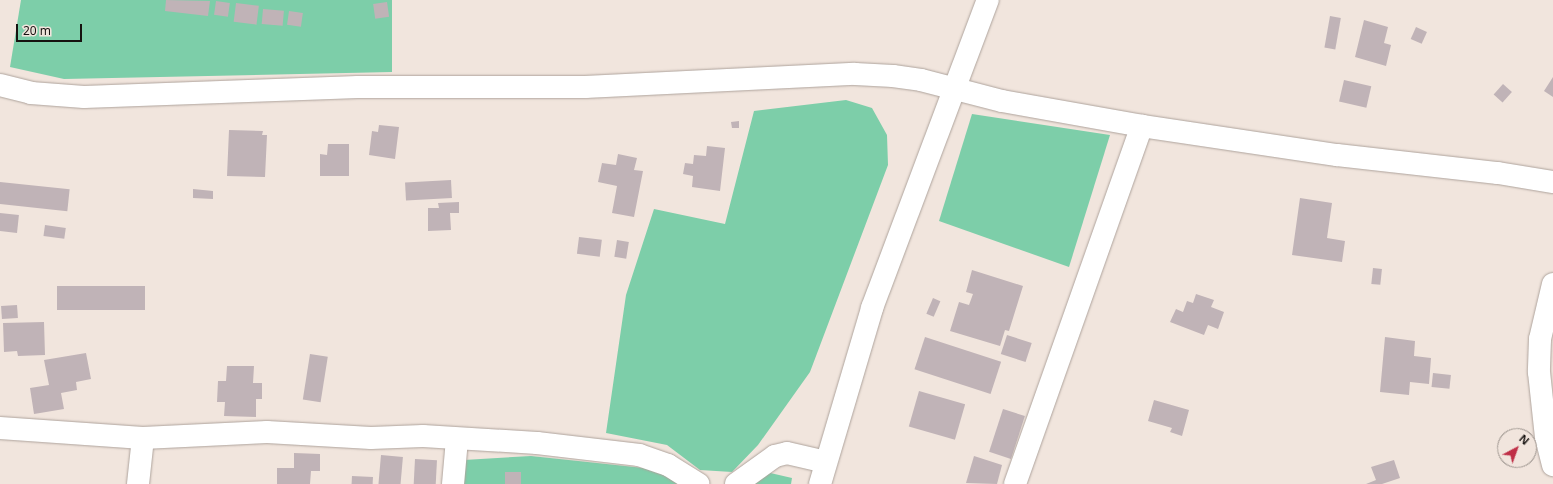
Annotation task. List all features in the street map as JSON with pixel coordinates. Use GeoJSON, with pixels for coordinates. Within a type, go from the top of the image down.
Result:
{"type":"FeatureCollection","features":[{"type":"Feature","properties":{"kind":"street"},"geometry":{"type":"LineString","coordinates":[[820,484],[872,308],[956,89],[988,0]]}},
{"type":"Feature","properties":{"kind":"street"},"geometry":{"type":"LineString","coordinates":[[0,85],[31,93],[84,97],[358,87],[585,87],[855,74],[921,80],[1002,101],[1142,126],[1337,155],[1498,173],[1553,182]]}},
{"type":"Feature","properties":{"kind":"street"},"geometry":{"type":"LineString","coordinates":[[1015,484],[1142,126]]}},
{"type":"Feature","properties":{"kind":"street"},"geometry":{"type":"LineString","coordinates":[[1553,284],[1540,339],[1539,372],[1546,437],[1553,465]]}},
{"type":"Feature","properties":{"kind":"street"},"geometry":{"type":"LineString","coordinates":[[0,428],[143,438],[267,432],[538,443],[639,455],[668,465],[699,484]]}},
{"type":"Feature","properties":{"kind":"street"},"geometry":{"type":"LineString","coordinates":[[138,484],[143,438]]}},
{"type":"Feature","properties":{"kind":"street"},"geometry":{"type":"LineString","coordinates":[[453,484],[457,439]]}},
{"type":"Feature","properties":{"kind":"street"},"geometry":{"type":"LineString","coordinates":[[736,484],[775,456],[787,453],[826,462]]}},
{"type":"Feature","properties":{"kind":"green space"},"geometry":{"type":"Polygon","coordinates":[[[21,0],[392,0],[392,72],[64,79],[10,67],[21,0]]]}},
{"type":"Feature","properties":{"kind":"green space"},"geometry":{"type":"Polygon","coordinates":[[[846,100],[872,108],[887,135],[888,165],[810,372],[758,445],[732,472],[700,470],[667,445],[606,433],[626,295],[654,209],[725,224],[754,111],[846,100]]]}},
{"type":"Feature","properties":{"kind":"green space"},"geometry":{"type":"Polygon","coordinates":[[[972,114],[1110,135],[1069,267],[939,221],[972,114]]]}},
{"type":"Feature","properties":{"kind":"green space"},"geometry":{"type":"Polygon","coordinates":[[[531,456],[663,470],[678,484],[462,484],[464,460],[531,456]]]}},
{"type":"Feature","properties":{"kind":"green space"},"geometry":{"type":"Polygon","coordinates":[[[766,472],[792,478],[791,484],[754,484],[766,472]]]}},
{"type":"Feature","properties":{"kind":"building"},"geometry":{"type":"Polygon","coordinates":[[[166,0],[210,1],[208,16],[165,11],[166,0]]]}},
{"type":"Feature","properties":{"kind":"building"},"geometry":{"type":"Polygon","coordinates":[[[216,1],[230,3],[228,17],[214,15],[216,1]]]}},
{"type":"Feature","properties":{"kind":"building"},"geometry":{"type":"Polygon","coordinates":[[[387,2],[389,17],[375,19],[373,4],[387,2]]]}},
{"type":"Feature","properties":{"kind":"building"},"geometry":{"type":"Polygon","coordinates":[[[236,3],[259,6],[257,25],[234,22],[236,3]]]}},
{"type":"Feature","properties":{"kind":"building"},"geometry":{"type":"Polygon","coordinates":[[[263,9],[284,11],[283,26],[262,24],[263,9]]]}},
{"type":"Feature","properties":{"kind":"building"},"geometry":{"type":"Polygon","coordinates":[[[289,11],[303,13],[301,27],[287,25],[289,11]]]}},
{"type":"Feature","properties":{"kind":"building"},"geometry":{"type":"Polygon","coordinates":[[[1330,16],[1341,18],[1335,49],[1324,48],[1330,16]]]}},
{"type":"Feature","properties":{"kind":"building"},"geometry":{"type":"Polygon","coordinates":[[[1364,20],[1388,27],[1384,43],[1391,45],[1386,66],[1355,57],[1364,20]]]}},
{"type":"Feature","properties":{"kind":"building"},"geometry":{"type":"Polygon","coordinates":[[[1416,27],[1427,32],[1422,44],[1411,39],[1416,27]]]}},
{"type":"Feature","properties":{"kind":"building"},"geometry":{"type":"Polygon","coordinates":[[[1553,77],[1553,97],[1544,91],[1553,77]]]}},
{"type":"Feature","properties":{"kind":"building"},"geometry":{"type":"Polygon","coordinates":[[[1344,80],[1371,86],[1366,108],[1339,101],[1344,80]]]}},
{"type":"Feature","properties":{"kind":"building"},"geometry":{"type":"Polygon","coordinates":[[[1503,84],[1512,92],[1503,102],[1494,94],[1503,84]]]}},
{"type":"Feature","properties":{"kind":"building"},"geometry":{"type":"Polygon","coordinates":[[[739,121],[739,128],[732,128],[731,122],[739,121]]]}},
{"type":"Feature","properties":{"kind":"building"},"geometry":{"type":"Polygon","coordinates":[[[379,125],[399,127],[395,159],[369,155],[372,131],[378,132],[379,125]]]}},
{"type":"Feature","properties":{"kind":"building"},"geometry":{"type":"Polygon","coordinates":[[[229,130],[263,131],[262,135],[267,135],[265,177],[227,176],[229,130]]]}},
{"type":"Feature","properties":{"kind":"building"},"geometry":{"type":"Polygon","coordinates":[[[328,144],[349,144],[349,176],[320,176],[320,154],[327,155],[328,144]]]}},
{"type":"Feature","properties":{"kind":"building"},"geometry":{"type":"Polygon","coordinates":[[[707,146],[725,148],[720,191],[692,187],[693,176],[683,174],[685,163],[693,164],[694,155],[706,156],[707,146]]]}},
{"type":"Feature","properties":{"kind":"building"},"geometry":{"type":"Polygon","coordinates":[[[618,154],[637,158],[634,170],[643,171],[634,217],[612,213],[617,186],[598,182],[602,163],[616,165],[618,154]]]}},
{"type":"Feature","properties":{"kind":"building"},"geometry":{"type":"Polygon","coordinates":[[[451,180],[452,198],[406,200],[405,182],[451,180]]]}},
{"type":"Feature","properties":{"kind":"building"},"geometry":{"type":"Polygon","coordinates":[[[0,182],[70,189],[67,211],[0,204],[0,182]]]}},
{"type":"Feature","properties":{"kind":"building"},"geometry":{"type":"Polygon","coordinates":[[[193,189],[213,191],[213,199],[193,198],[193,189]]]}},
{"type":"Feature","properties":{"kind":"building"},"geometry":{"type":"Polygon","coordinates":[[[1300,198],[1332,203],[1327,238],[1345,241],[1342,262],[1292,255],[1300,198]]]}},
{"type":"Feature","properties":{"kind":"building"},"geometry":{"type":"Polygon","coordinates":[[[459,202],[459,213],[450,213],[451,230],[428,231],[428,208],[439,208],[438,203],[459,202]]]}},
{"type":"Feature","properties":{"kind":"building"},"geometry":{"type":"Polygon","coordinates":[[[0,213],[19,215],[17,233],[0,231],[0,213]]]}},
{"type":"Feature","properties":{"kind":"building"},"geometry":{"type":"Polygon","coordinates":[[[45,225],[66,228],[64,239],[43,236],[45,225]]]}},
{"type":"Feature","properties":{"kind":"building"},"geometry":{"type":"Polygon","coordinates":[[[579,237],[602,240],[600,257],[577,254],[579,237]]]}},
{"type":"Feature","properties":{"kind":"building"},"geometry":{"type":"Polygon","coordinates":[[[617,240],[629,242],[626,259],[614,257],[617,240]]]}},
{"type":"Feature","properties":{"kind":"building"},"geometry":{"type":"Polygon","coordinates":[[[1373,268],[1382,269],[1380,285],[1371,284],[1373,268]]]}},
{"type":"Feature","properties":{"kind":"building"},"geometry":{"type":"Polygon","coordinates":[[[972,270],[1023,286],[1009,331],[1005,330],[1000,346],[950,331],[959,302],[969,305],[973,294],[966,292],[972,270]]]}},
{"type":"Feature","properties":{"kind":"building"},"geometry":{"type":"Polygon","coordinates":[[[57,286],[145,286],[145,310],[57,310],[57,286]]]}},
{"type":"Feature","properties":{"kind":"building"},"geometry":{"type":"Polygon","coordinates":[[[1196,294],[1214,300],[1211,307],[1224,312],[1218,329],[1208,325],[1204,335],[1170,322],[1176,309],[1183,312],[1187,301],[1193,303],[1196,294]]]}},
{"type":"Feature","properties":{"kind":"building"},"geometry":{"type":"Polygon","coordinates":[[[933,298],[940,301],[934,317],[926,314],[933,298]]]}},
{"type":"Feature","properties":{"kind":"building"},"geometry":{"type":"Polygon","coordinates":[[[17,305],[18,318],[2,319],[1,306],[17,305]]]}},
{"type":"Feature","properties":{"kind":"building"},"geometry":{"type":"Polygon","coordinates":[[[44,322],[45,355],[18,356],[17,351],[4,352],[3,323],[44,322]]]}},
{"type":"Feature","properties":{"kind":"building"},"geometry":{"type":"Polygon","coordinates":[[[1007,335],[1032,343],[1026,362],[1001,354],[1007,335]]]}},
{"type":"Feature","properties":{"kind":"building"},"geometry":{"type":"Polygon","coordinates":[[[925,337],[1001,362],[991,394],[914,369],[925,337]]]}},
{"type":"Feature","properties":{"kind":"building"},"geometry":{"type":"Polygon","coordinates":[[[1385,337],[1415,341],[1414,356],[1431,358],[1429,384],[1410,382],[1409,395],[1380,392],[1385,337]]]}},
{"type":"Feature","properties":{"kind":"building"},"geometry":{"type":"Polygon","coordinates":[[[86,353],[91,379],[76,382],[77,390],[61,393],[64,409],[34,414],[30,388],[49,385],[44,360],[86,353]]]}},
{"type":"Feature","properties":{"kind":"building"},"geometry":{"type":"Polygon","coordinates":[[[310,354],[328,357],[321,402],[303,399],[310,354]]]}},
{"type":"Feature","properties":{"kind":"building"},"geometry":{"type":"Polygon","coordinates":[[[227,366],[254,366],[253,383],[262,383],[262,399],[256,399],[256,417],[224,416],[225,402],[217,402],[218,381],[226,381],[227,366]]]}},
{"type":"Feature","properties":{"kind":"building"},"geometry":{"type":"Polygon","coordinates":[[[1433,373],[1451,375],[1449,389],[1432,387],[1433,373]]]}},
{"type":"Feature","properties":{"kind":"building"},"geometry":{"type":"Polygon","coordinates":[[[919,391],[965,404],[955,440],[909,427],[919,391]]]}},
{"type":"Feature","properties":{"kind":"building"},"geometry":{"type":"Polygon","coordinates":[[[1154,400],[1189,410],[1182,436],[1170,432],[1172,428],[1148,421],[1154,400]]]}},
{"type":"Feature","properties":{"kind":"building"},"geometry":{"type":"Polygon","coordinates":[[[1003,409],[1025,416],[1011,459],[989,452],[1003,409]]]}},
{"type":"Feature","properties":{"kind":"building"},"geometry":{"type":"Polygon","coordinates":[[[294,453],[320,454],[320,471],[311,471],[310,484],[277,484],[277,468],[294,468],[294,453]]]}},
{"type":"Feature","properties":{"kind":"building"},"geometry":{"type":"Polygon","coordinates":[[[381,455],[403,457],[401,484],[378,484],[381,455]]]}},
{"type":"Feature","properties":{"kind":"building"},"geometry":{"type":"Polygon","coordinates":[[[974,456],[1002,465],[997,484],[966,483],[974,456]]]}},
{"type":"Feature","properties":{"kind":"building"},"geometry":{"type":"Polygon","coordinates":[[[415,459],[437,460],[436,484],[414,484],[415,459]]]}},
{"type":"Feature","properties":{"kind":"building"},"geometry":{"type":"Polygon","coordinates":[[[1394,460],[1400,478],[1382,484],[1366,484],[1376,480],[1371,467],[1394,460]]]}},
{"type":"Feature","properties":{"kind":"building"},"geometry":{"type":"Polygon","coordinates":[[[505,472],[521,472],[521,484],[505,484],[505,472]]]}},
{"type":"Feature","properties":{"kind":"building"},"geometry":{"type":"Polygon","coordinates":[[[352,476],[373,477],[373,484],[352,484],[352,476]]]}}]}
